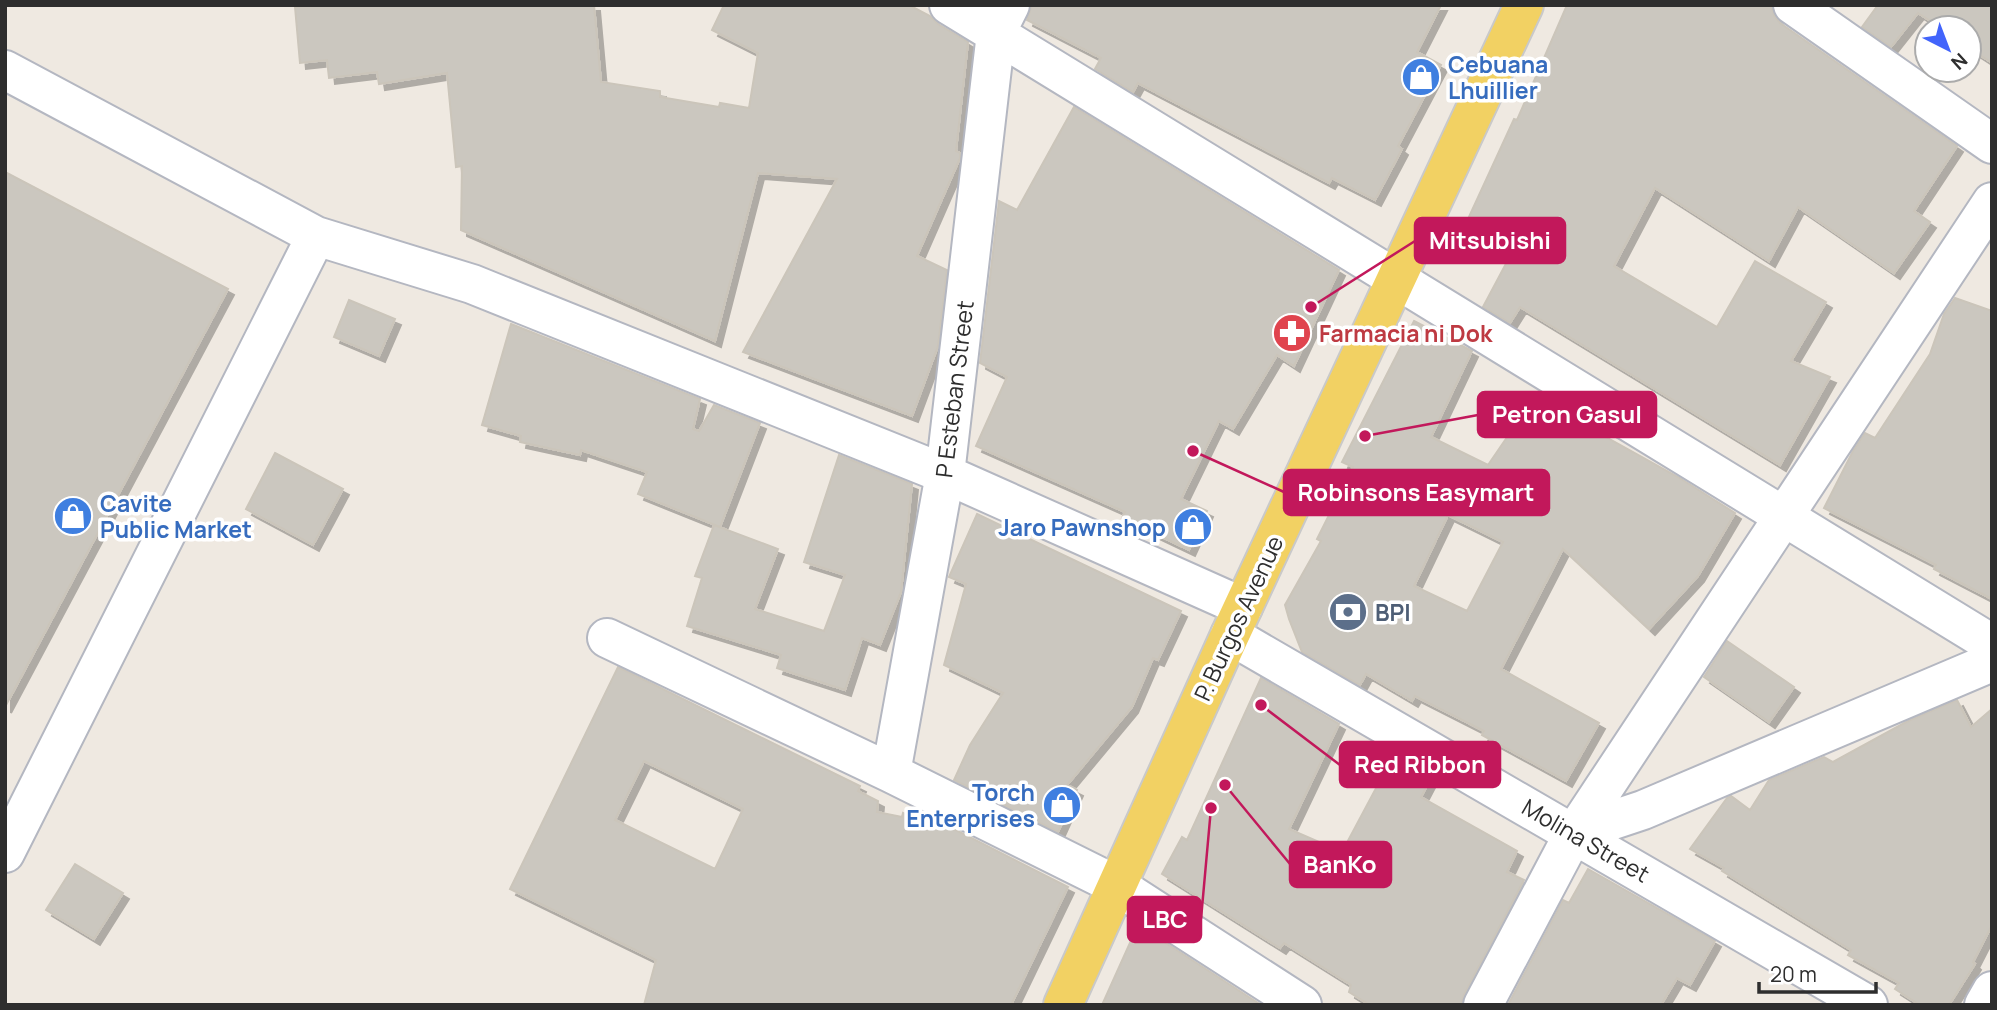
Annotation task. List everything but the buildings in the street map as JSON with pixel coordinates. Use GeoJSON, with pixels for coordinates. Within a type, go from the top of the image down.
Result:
{"type":"FeatureCollection","features":[{"type":"Feature","properties":{"kind":"main road","name":"P. Burgos Avenue"},"geometry":{"type":"LineString","coordinates":[[1063,1005],[1236,621],[1524,5]]}},
{"type":"Feature","properties":{"kind":"street"},"geometry":{"type":"LineString","coordinates":[[949,5],[1003,19],[1395,280],[1992,644]]}},
{"type":"Feature","properties":{"kind":"street"},"geometry":{"type":"LineString","coordinates":[[1793,5],[1992,144]]}},
{"type":"Feature","properties":{"kind":"street","name":"P Esteban Street"},"geometry":{"type":"LineString","coordinates":[[891,773],[945,474],[1003,19]]}},
{"type":"Feature","properties":{"kind":"street","name":"Molina Street"},"geometry":{"type":"LineString","coordinates":[[5,70],[317,236],[472,284],[945,474],[1236,621],[1574,833],[1868,1005]]}},
{"type":"Feature","properties":{"kind":"street"},"geometry":{"type":"LineString","coordinates":[[1483,1005],[1574,833],[1992,202]]}},
{"type":"Feature","properties":{"kind":"street"},"geometry":{"type":"LineString","coordinates":[[5,853],[317,236]]}},
{"type":"Feature","properties":{"kind":"street"},"geometry":{"type":"LineString","coordinates":[[607,638],[891,773],[1116,885],[1302,1005]]}},
{"type":"Feature","properties":{"kind":"street"},"geometry":{"type":"LineString","coordinates":[[1574,833],[1643,810],[1992,662]]}},
{"type":"Feature","properties":{"kind":"street"},"geometry":{"type":"LineString","coordinates":[[1984,1005],[1992,990]]}},
{"type":"Feature","properties":{"kind":"place","name":"Cebuana Lhuillier"},"geometry":{"type":"Point","coordinates":[1421,77]}},
{"type":"Feature","properties":{"kind":"place","name":"Mitsubishi"},"geometry":{"type":"Point","coordinates":[1311,307]}},
{"type":"Feature","properties":{"kind":"place","name":"Farmacia ni Dok"},"geometry":{"type":"Point","coordinates":[1292,333]}},
{"type":"Feature","properties":{"kind":"place","name":"Petron Gasul"},"geometry":{"type":"Point","coordinates":[1365,436]}},
{"type":"Feature","properties":{"kind":"place","name":"Robinsons Easymart"},"geometry":{"type":"Point","coordinates":[1193,451]}},
{"type":"Feature","properties":{"kind":"place","name":"Cavite Public Market"},"geometry":{"type":"Point","coordinates":[73,516]}},
{"type":"Feature","properties":{"kind":"place","name":"Jaro Pawnshop"},"geometry":{"type":"Point","coordinates":[1193,527]}},
{"type":"Feature","properties":{"kind":"place","name":"BPI"},"geometry":{"type":"Point","coordinates":[1348,612]}},
{"type":"Feature","properties":{"kind":"place","name":"Red Ribbon"},"geometry":{"type":"Point","coordinates":[1261,705]}},
{"type":"Feature","properties":{"kind":"place","name":"BanKo"},"geometry":{"type":"Point","coordinates":[1225,785]}},
{"type":"Feature","properties":{"kind":"place","name":"Torch Enterprises"},"geometry":{"type":"Point","coordinates":[1062,805]}},
{"type":"Feature","properties":{"kind":"place","name":"LBC"},"geometry":{"type":"Point","coordinates":[1211,808]}}]}
